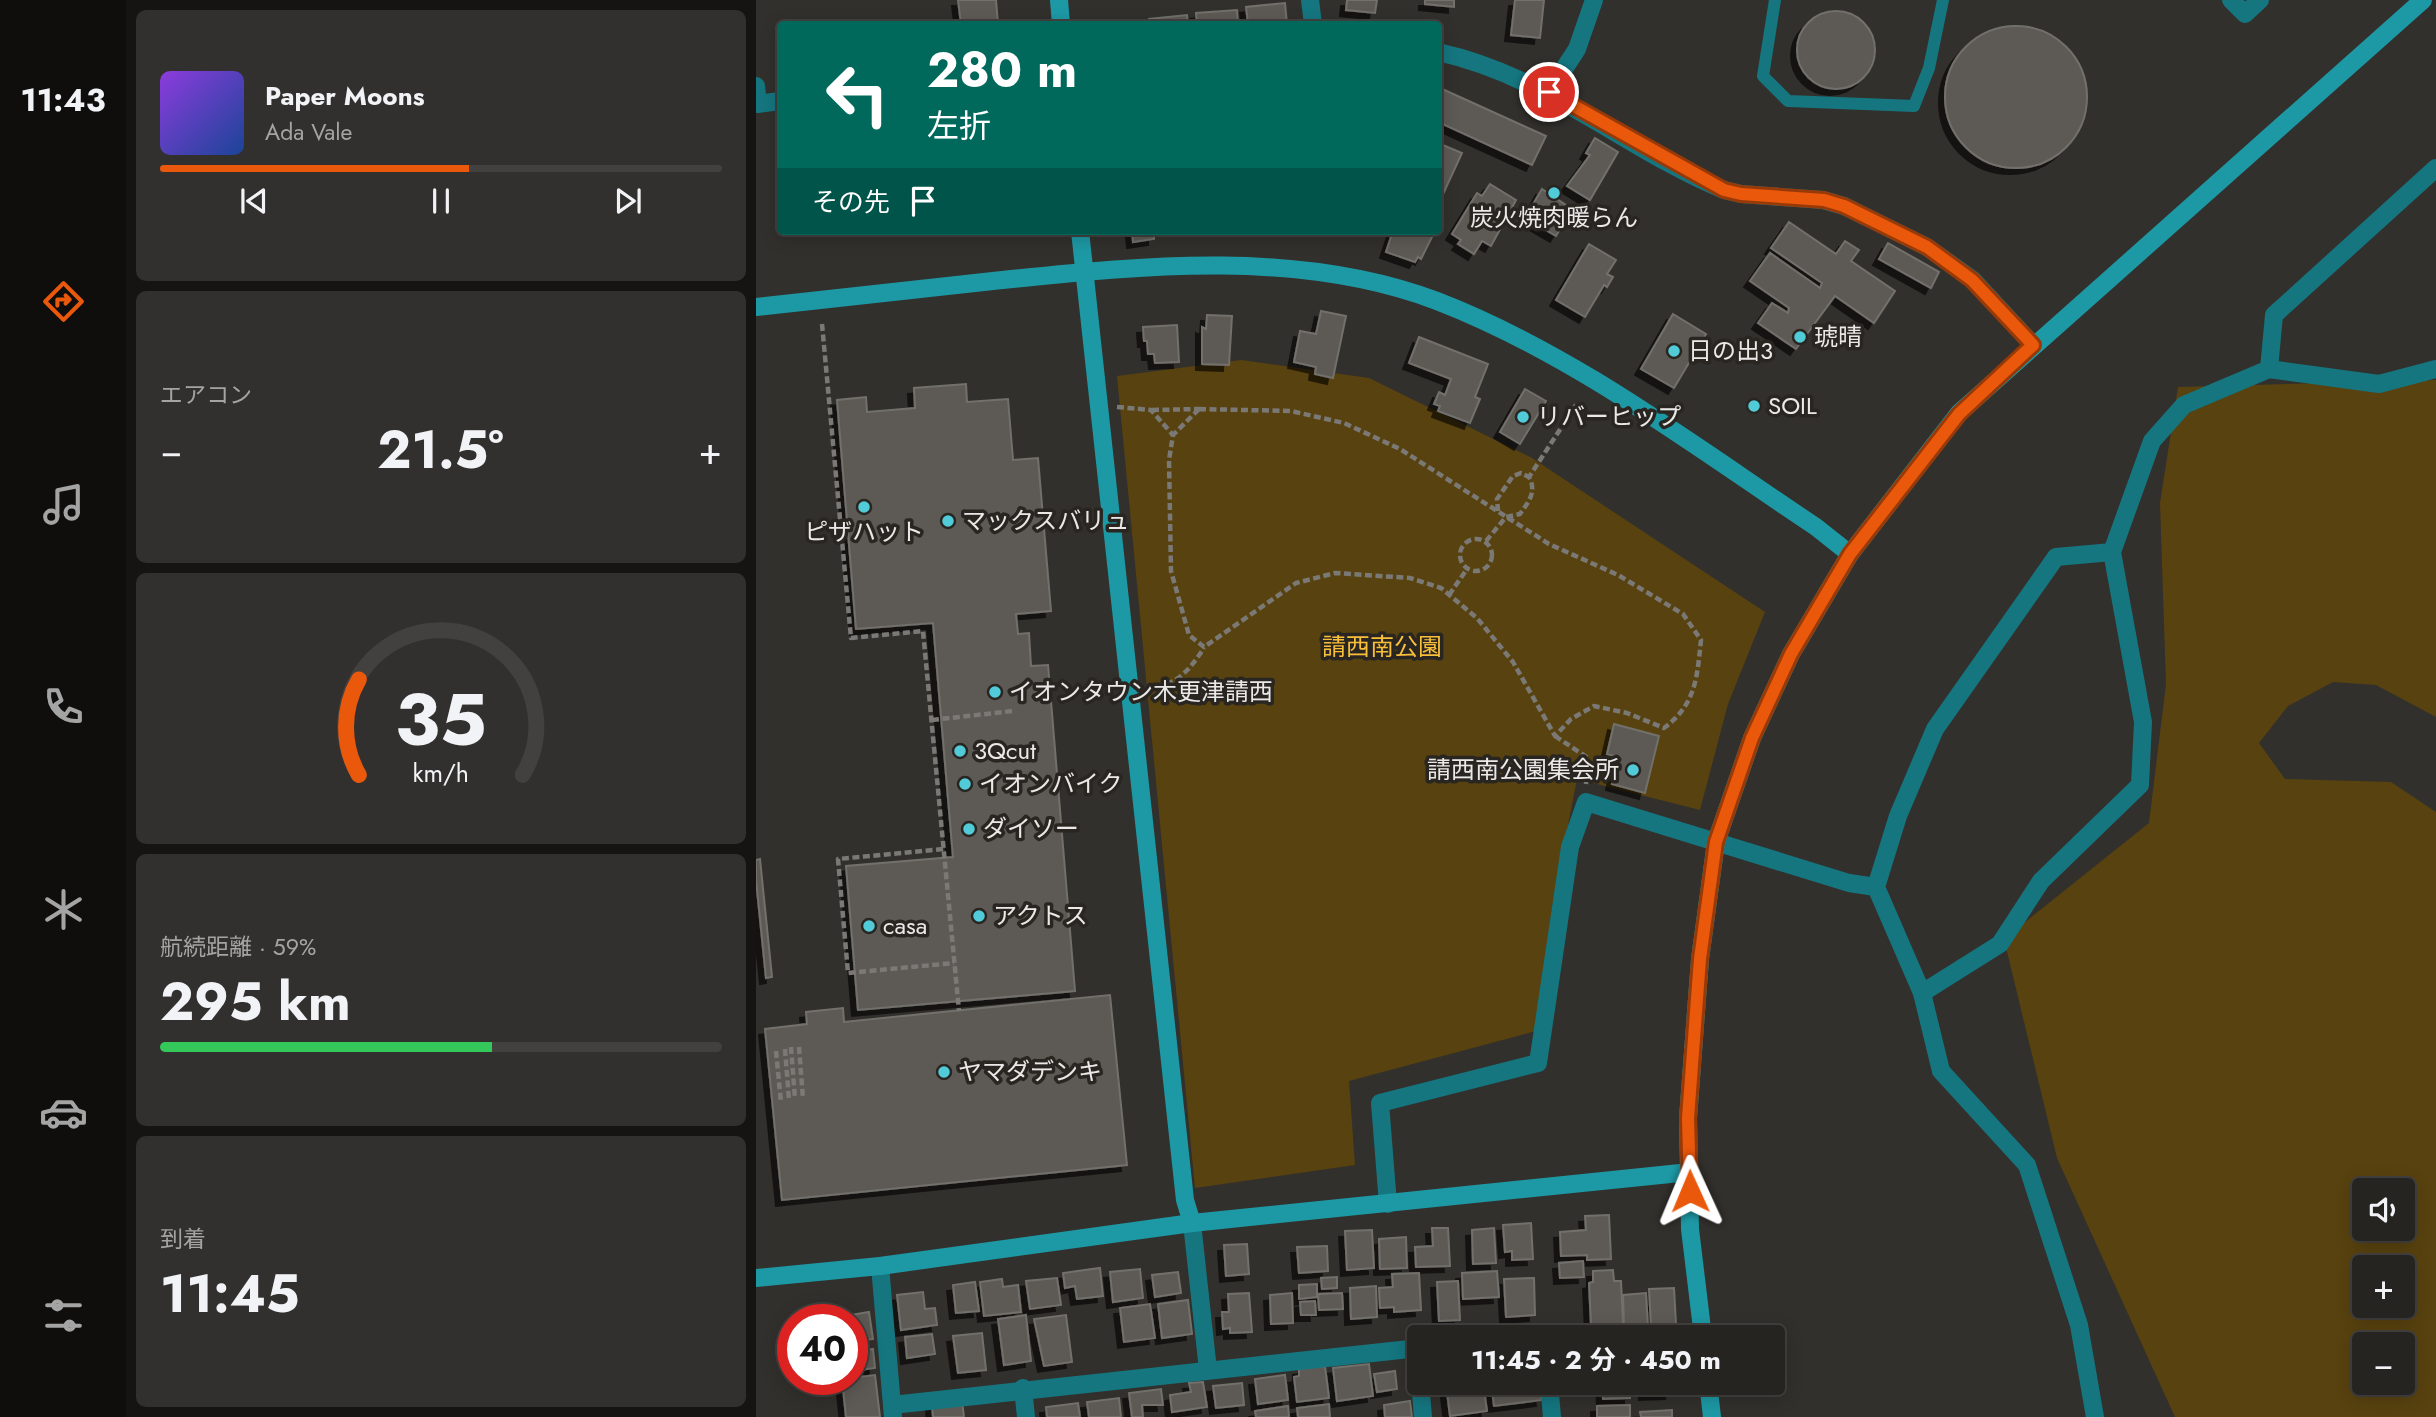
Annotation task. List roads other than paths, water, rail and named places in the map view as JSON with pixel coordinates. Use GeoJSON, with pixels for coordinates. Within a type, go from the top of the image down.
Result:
{"type":"FeatureCollection","features":[{"type":"Feature","properties":{"kind":"street"},"geometry":{"type":"LineString","coordinates":[[1059,0],[1061,21]]}},
{"type":"Feature","properties":{"kind":"street"},"geometry":{"type":"LineString","coordinates":[[1310,0],[1313,21]]}},
{"type":"Feature","properties":{"kind":"street"},"geometry":{"type":"LineString","coordinates":[[1549,92],[1577,49],[1594,0]]}},
{"type":"Feature","properties":{"kind":"street"},"geometry":{"type":"LineString","coordinates":[[2231,0],[2245,14],[2260,0]]}},
{"type":"Feature","properties":{"kind":"street"},"geometry":{"type":"LineString","coordinates":[[1702,1325],[1690,1229],[1688,1118],[1700,959],[1716,842],[1752,738],[1791,654],[1850,554],[1959,414],[2033,345],[2423,0]]}},
{"type":"Feature","properties":{"kind":"street"},"geometry":{"type":"LineString","coordinates":[[1442,53],[1471,60],[1549,92],[1724,190],[1741,194],[1824,200],[1844,206],[1927,247],[1972,280],[2033,345]]}},
{"type":"Feature","properties":{"kind":"street"},"geometry":{"type":"LineString","coordinates":[[756,86],[758,104],[777,101]]}},
{"type":"Feature","properties":{"kind":"street"},"geometry":{"type":"LineString","coordinates":[[2269,369],[2274,315],[2436,168]]}},
{"type":"Feature","properties":{"kind":"street"},"geometry":{"type":"LineString","coordinates":[[1080,235],[1184,1187],[1192,1223],[1208,1370]]}},
{"type":"Feature","properties":{"kind":"street"},"geometry":{"type":"LineString","coordinates":[[756,307],[1084,272],[1275,267],[1382,284],[1436,300],[1495,325],[1586,374],[1816,527],[1850,554]]}},
{"type":"Feature","properties":{"kind":"street"},"geometry":{"type":"LineString","coordinates":[[1922,993],[2000,944],[2041,881],[2140,785],[2143,722],[2112,552],[2152,441],[2184,405],[2269,369],[2379,384],[2436,369]]}},
{"type":"Feature","properties":{"kind":"street"},"geometry":{"type":"LineString","coordinates":[[2095,1417],[2079,1325],[2026,1165],[1941,1071],[1922,993],[1876,887],[1898,816],[1936,730],[2056,557],[2112,552]]}},
{"type":"Feature","properties":{"kind":"street"},"geometry":{"type":"LineString","coordinates":[[1388,1204],[1380,1103],[1538,1063],[1570,847],[1586,802],[1849,883],[1876,887]]}},
{"type":"Feature","properties":{"kind":"street"},"geometry":{"type":"LineString","coordinates":[[756,1278],[880,1266],[1192,1223],[1690,1172]]}},
{"type":"Feature","properties":{"kind":"street"},"geometry":{"type":"LineString","coordinates":[[880,1266],[892,1411],[1023,1388],[1407,1349]]}},
{"type":"Feature","properties":{"kind":"street"},"geometry":{"type":"LineString","coordinates":[[1023,1388],[1026,1417]]}},
{"type":"Feature","properties":{"kind":"street"},"geometry":{"type":"LineString","coordinates":[[1421,1395],[1423,1417]]}},
{"type":"Feature","properties":{"kind":"street"},"geometry":{"type":"LineString","coordinates":[[1550,1395],[1552,1417]]}},
{"type":"Feature","properties":{"kind":"street"},"geometry":{"type":"LineString","coordinates":[[1709,1395],[1712,1417]]}},
{"type":"Feature","properties":{"kind":"lane"},"geometry":{"type":"LineString","coordinates":[[1775,0],[1763,76],[1788,102],[1914,106],[1929,68],[1942,0]]}},
{"type":"Feature","properties":{"kind":"place","name":"炭火焼肉暖らん"},"geometry":{"type":"Point","coordinates":[1554,193]}},
{"type":"Feature","properties":{"kind":"place","name":"琥晴"},"geometry":{"type":"Point","coordinates":[1800,337]}},
{"type":"Feature","properties":{"kind":"place","name":"日の出3"},"geometry":{"type":"Point","coordinates":[1674,351]}},
{"type":"Feature","properties":{"kind":"place","name":"SOIL"},"geometry":{"type":"Point","coordinates":[1754,406]}},
{"type":"Feature","properties":{"kind":"place","name":"リバーヒップ"},"geometry":{"type":"Point","coordinates":[1523,417]}},
{"type":"Feature","properties":{"kind":"place","name":"ピザハット"},"geometry":{"type":"Point","coordinates":[864,507]}},
{"type":"Feature","properties":{"kind":"place","name":"マックスバリュ"},"geometry":{"type":"Point","coordinates":[948,521]}},
{"type":"Feature","properties":{"kind":"place","name":"イオンタウン木更津請西"},"geometry":{"type":"Point","coordinates":[995,692]}},
{"type":"Feature","properties":{"kind":"place","name":"3Qcut"},"geometry":{"type":"Point","coordinates":[960,751]}},
{"type":"Feature","properties":{"kind":"place","name":"請西南公園集会所"},"geometry":{"type":"Point","coordinates":[1633,770]}},
{"type":"Feature","properties":{"kind":"place","name":"イオンバイク"},"geometry":{"type":"Point","coordinates":[965,784]}},
{"type":"Feature","properties":{"kind":"place","name":"ダイソー"},"geometry":{"type":"Point","coordinates":[969,829]}},
{"type":"Feature","properties":{"kind":"place","name":"アクトス"},"geometry":{"type":"Point","coordinates":[979,916]}},
{"type":"Feature","properties":{"kind":"place","name":"casa"},"geometry":{"type":"Point","coordinates":[869,926]}},
{"type":"Feature","properties":{"kind":"place","name":"ヤマダデンキ"},"geometry":{"type":"Point","coordinates":[944,1072]}},
{"type":"Feature","properties":{"kind":"park label","name":"請西南公園"},"geometry":{"type":"Point","coordinates":[1382,647]}}]}
